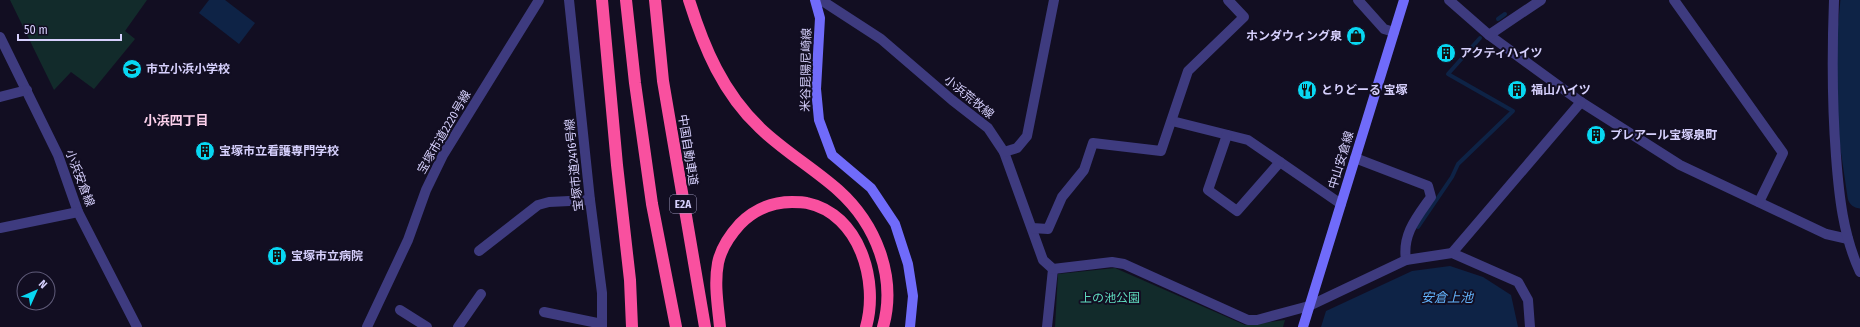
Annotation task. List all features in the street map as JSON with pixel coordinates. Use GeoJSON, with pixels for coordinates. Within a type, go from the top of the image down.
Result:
{"type":"FeatureCollection","features":[{"type":"Feature","properties":{"kind":"highway"},"geometry":{"type":"LineString","coordinates":[[602,0],[617,165],[630,280],[632,327]]}},
{"type":"Feature","properties":{"kind":"highway","name":"E2A"},"geometry":{"type":"LineString","coordinates":[[626,0],[635,82],[652,204],[676,327]]}},
{"type":"Feature","properties":{"kind":"highway","name":"中国自動車道"},"geometry":{"type":"LineString","coordinates":[[655,0],[664,89],[705,327]]}},
{"type":"Feature","properties":{"kind":"highway"},"geometry":{"type":"LineString","coordinates":[[689,0],[700,36],[709,56],[721,78],[741,107],[765,132],[838,191],[866,224],[879,248],[886,279],[887,302],[883,327]]}},
{"type":"Feature","properties":{"kind":"highway"},"geometry":{"type":"LineString","coordinates":[[720,327],[716,287],[718,262],[724,247],[733,232],[746,218],[767,206],[783,202],[807,202],[823,208],[839,220],[852,234],[861,251],[868,272],[871,293],[870,310],[866,327]]}},
{"type":"Feature","properties":{"kind":"main road","name":"米谷昆陽尼崎線"},"geometry":{"type":"LineString","coordinates":[[815,0],[820,18],[816,89],[819,120],[832,155],[871,188],[895,224],[908,264],[913,296],[910,327]]}},
{"type":"Feature","properties":{"kind":"main road","name":"中山安倉線"},"geometry":{"type":"LineString","coordinates":[[1302,327],[1404,0]]}},
{"type":"Feature","properties":{"kind":"street","name":"宝塚市道2220号線"},"geometry":{"type":"LineString","coordinates":[[367,327],[408,240],[426,190],[443,155],[538,0]]}},
{"type":"Feature","properties":{"kind":"street","name":"宝塚市道2416号線"},"geometry":{"type":"LineString","coordinates":[[569,0],[590,200],[602,293],[602,326]]}},
{"type":"Feature","properties":{"kind":"street","name":"小浜荒牧線"},"geometry":{"type":"LineString","coordinates":[[821,0],[881,39],[952,100],[982,123],[1004,152],[1043,260],[1053,268]]}},
{"type":"Feature","properties":{"kind":"street"},"geometry":{"type":"LineString","coordinates":[[1004,152],[1017,148],[1027,136],[1054,0]]}},
{"type":"Feature","properties":{"kind":"street"},"geometry":{"type":"LineString","coordinates":[[1032,228],[1048,229],[1062,197],[1084,170],[1093,143],[1161,151],[1188,71],[1244,17],[1228,0]]}},
{"type":"Feature","properties":{"kind":"street"},"geometry":{"type":"LineString","coordinates":[[1358,0],[1384,28],[1394,32]]}},
{"type":"Feature","properties":{"kind":"street"},"geometry":{"type":"LineString","coordinates":[[1449,0],[1489,36],[1581,102],[1680,166],[1826,234],[1848,239]]}},
{"type":"Feature","properties":{"kind":"street"},"geometry":{"type":"LineString","coordinates":[[1489,36],[1541,0]]}},
{"type":"Feature","properties":{"kind":"street"},"geometry":{"type":"LineString","coordinates":[[1674,0],[1783,153],[1759,202]]}},
{"type":"Feature","properties":{"kind":"street"},"geometry":{"type":"LineString","coordinates":[[1834,0],[1832,42],[1833,111],[1840,205],[1848,239],[1860,272]]}},
{"type":"Feature","properties":{"kind":"street","name":"小浜安倉線"},"geometry":{"type":"LineString","coordinates":[[0,37],[58,155],[78,212],[137,327]]}},
{"type":"Feature","properties":{"kind":"street"},"geometry":{"type":"LineString","coordinates":[[0,97],[27,90]]}},
{"type":"Feature","properties":{"kind":"street"},"geometry":{"type":"LineString","coordinates":[[1452,254],[1581,102]]}},
{"type":"Feature","properties":{"kind":"street"},"geometry":{"type":"LineString","coordinates":[[1172,121],[1248,140],[1340,204]]}},
{"type":"Feature","properties":{"kind":"street"},"geometry":{"type":"LineString","coordinates":[[1227,135],[1208,190],[1237,211],[1280,162]]}},
{"type":"Feature","properties":{"kind":"street"},"geometry":{"type":"LineString","coordinates":[[1354,158],[1428,186],[1431,197],[1412,223],[1404,248],[1406,260]]}},
{"type":"Feature","properties":{"kind":"street"},"geometry":{"type":"LineString","coordinates":[[479,251],[538,205],[549,202],[590,200]]}},
{"type":"Feature","properties":{"kind":"street"},"geometry":{"type":"LineString","coordinates":[[0,228],[78,212]]}},
{"type":"Feature","properties":{"kind":"street"},"geometry":{"type":"LineString","coordinates":[[1047,327],[1053,268],[1112,262],[1124,264],[1248,320],[1263,319],[1309,306],[1406,260],[1452,254],[1518,282],[1528,300],[1530,327]]}},
{"type":"Feature","properties":{"kind":"street"},"geometry":{"type":"LineString","coordinates":[[458,327],[481,294]]}},
{"type":"Feature","properties":{"kind":"street"},"geometry":{"type":"LineString","coordinates":[[400,310],[426,327]]}},
{"type":"Feature","properties":{"kind":"street"},"geometry":{"type":"LineString","coordinates":[[544,312],[602,326]]}},
{"type":"Feature","properties":{"kind":"green space"},"geometry":{"type":"Polygon","coordinates":[[[10,0],[147,0],[125,31],[135,39],[94,89],[71,72],[54,90],[10,0]]]}},
{"type":"Feature","properties":{"kind":"green space","name":"上の池公園"},"geometry":{"type":"Polygon","coordinates":[[[1115,268],[1245,325],[1285,320],[1283,327],[1055,327],[1058,274],[1115,268]]]}},
{"type":"Feature","properties":{"kind":"water"},"geometry":{"type":"Polygon","coordinates":[[[209,0],[225,0],[255,23],[239,44],[199,13],[209,0]]]}},
{"type":"Feature","properties":{"kind":"water","name":"安倉上池"},"geometry":{"type":"Polygon","coordinates":[[[1450,266],[1483,277],[1511,295],[1518,327],[1321,327],[1326,311],[1412,271],[1450,266]]]}},
{"type":"Feature","properties":{"kind":"waterway"},"geometry":{"type":"LineString","coordinates":[[1853,0],[1848,50],[1850,128],[1860,196]]}},
{"type":"Feature","properties":{"kind":"waterway"},"geometry":{"type":"LineString","coordinates":[[1498,19],[1505,14]]}},
{"type":"Feature","properties":{"kind":"waterway"},"geometry":{"type":"LineString","coordinates":[[1418,227],[1452,177],[1458,164],[1513,111],[1448,74],[1480,38]]}},
{"type":"Feature","properties":{"kind":"place","name":"ホンダウィング泉"},"geometry":{"type":"Point","coordinates":[1356,36]}},
{"type":"Feature","properties":{"kind":"place","name":"アクティハイツ"},"geometry":{"type":"Point","coordinates":[1446,53]}},
{"type":"Feature","properties":{"kind":"place","name":"市立小浜小学校"},"geometry":{"type":"Point","coordinates":[132,69]}},
{"type":"Feature","properties":{"kind":"place","name":"とりどーる 宝塚"},"geometry":{"type":"Point","coordinates":[1307,90]}},
{"type":"Feature","properties":{"kind":"place","name":"福山ハイツ"},"geometry":{"type":"Point","coordinates":[1517,90]}},
{"type":"Feature","properties":{"kind":"place","name":"プレアール宝塚泉町"},"geometry":{"type":"Point","coordinates":[1596,135]}},
{"type":"Feature","properties":{"kind":"place","name":"宝塚市立看護専門学校"},"geometry":{"type":"Point","coordinates":[205,151]}},
{"type":"Feature","properties":{"kind":"place","name":"宝塚市立病院"},"geometry":{"type":"Point","coordinates":[277,256]}},
{"type":"Feature","properties":{"kind":"district","name":"小浜四丁目"},"geometry":{"type":"Point","coordinates":[176,120]}}]}
